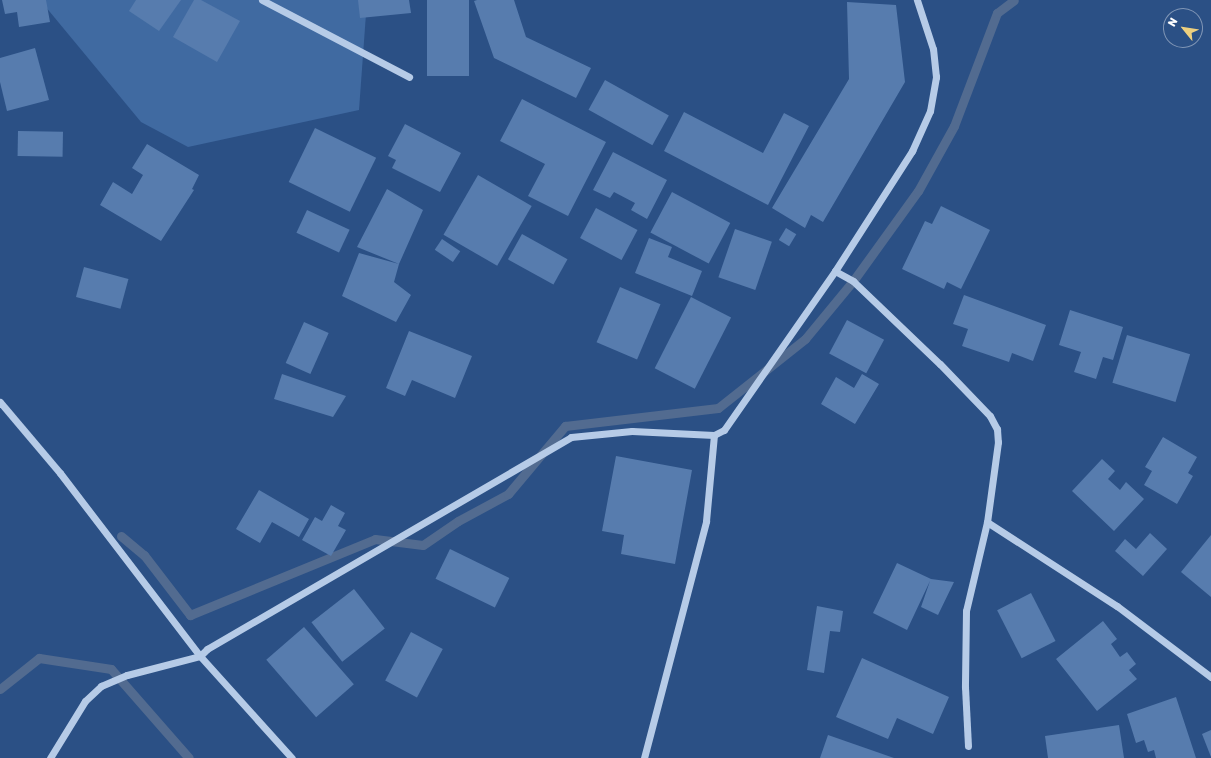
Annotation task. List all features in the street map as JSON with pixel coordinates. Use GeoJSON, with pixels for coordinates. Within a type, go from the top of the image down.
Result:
{"type":"FeatureCollection","features":[{"type":"Feature","properties":{"kind":"street"},"geometry":{"type":"LineString","coordinates":[[262,0],[408,77]]}},
{"type":"Feature","properties":{"kind":"street"},"geometry":{"type":"LineString","coordinates":[[50,758],[85,701],[101,686],[127,675],[200,656],[207,649],[352,567],[544,451],[571,437],[632,431],[714,435],[724,430],[732,421],[835,271],[912,151],[930,111],[936,77],[933,50],[917,0]]}},
{"type":"Feature","properties":{"kind":"street"},"geometry":{"type":"LineString","coordinates":[[835,271],[853,281],[940,364],[990,416],[997,429],[998,442],[988,522],[966,610],[965,687],[968,746]]}},
{"type":"Feature","properties":{"kind":"street"},"geometry":{"type":"LineString","coordinates":[[0,402],[60,473],[200,656],[292,758]]}},
{"type":"Feature","properties":{"kind":"street"},"geometry":{"type":"LineString","coordinates":[[644,758],[706,521],[714,435]]}},
{"type":"Feature","properties":{"kind":"street"},"geometry":{"type":"LineString","coordinates":[[988,522],[1116,606],[1211,677]]}},
{"type":"Feature","properties":{"kind":"shaded area"},"geometry":{"type":"Polygon","coordinates":[[[40,0],[367,0],[359,110],[188,147],[141,122],[40,0]]]}},
{"type":"Feature","properties":{"kind":"building"},"geometry":{"type":"Polygon","coordinates":[[[2,0],[46,0],[50,22],[19,27],[17,12],[5,14],[2,0]]]}},
{"type":"Feature","properties":{"kind":"building"},"geometry":{"type":"Polygon","coordinates":[[[136,0],[181,0],[159,31],[129,11],[136,0]]]}},
{"type":"Feature","properties":{"kind":"building"},"geometry":{"type":"Polygon","coordinates":[[[194,0],[201,0],[240,21],[217,62],[173,37],[194,0]]]}},
{"type":"Feature","properties":{"kind":"building"},"geometry":{"type":"Polygon","coordinates":[[[358,0],[409,0],[411,13],[360,18],[358,0]]]}},
{"type":"Feature","properties":{"kind":"building"},"geometry":{"type":"Polygon","coordinates":[[[427,0],[469,0],[469,76],[427,76],[427,0]]]}},
{"type":"Feature","properties":{"kind":"building"},"geometry":{"type":"Polygon","coordinates":[[[514,0],[526,37],[591,68],[576,98],[494,58],[474,1],[514,0]]]}},
{"type":"Feature","properties":{"kind":"building"},"geometry":{"type":"Polygon","coordinates":[[[847,2],[896,5],[905,82],[823,222],[811,215],[805,228],[772,208],[849,79],[847,2]]]}},
{"type":"Feature","properties":{"kind":"building"},"geometry":{"type":"Polygon","coordinates":[[[35,48],[49,100],[7,111],[0,82],[0,58],[35,48]]]}},
{"type":"Feature","properties":{"kind":"building"},"geometry":{"type":"Polygon","coordinates":[[[605,80],[669,115],[652,145],[589,110],[605,80]]]}},
{"type":"Feature","properties":{"kind":"building"},"geometry":{"type":"Polygon","coordinates":[[[522,99],[606,142],[568,216],[528,196],[545,164],[500,141],[522,99]]]}},
{"type":"Feature","properties":{"kind":"building"},"geometry":{"type":"Polygon","coordinates":[[[684,112],[763,153],[784,113],[809,126],[768,205],[664,151],[684,112]]]}},
{"type":"Feature","properties":{"kind":"building"},"geometry":{"type":"Polygon","coordinates":[[[405,124],[461,153],[440,192],[392,168],[396,160],[388,156],[405,124]]]}},
{"type":"Feature","properties":{"kind":"building"},"geometry":{"type":"Polygon","coordinates":[[[315,128],[376,158],[350,212],[289,182],[315,128]]]}},
{"type":"Feature","properties":{"kind":"building"},"geometry":{"type":"Polygon","coordinates":[[[18,131],[63,132],[63,157],[18,156],[18,131]]]}},
{"type":"Feature","properties":{"kind":"building"},"geometry":{"type":"Polygon","coordinates":[[[147,144],[199,175],[192,189],[194,190],[161,241],[100,205],[113,182],[132,194],[143,175],[132,168],[147,144]]]}},
{"type":"Feature","properties":{"kind":"building"},"geometry":{"type":"Polygon","coordinates":[[[613,152],[667,180],[647,219],[631,210],[635,203],[614,192],[610,198],[593,190],[613,152]]]}},
{"type":"Feature","properties":{"kind":"building"},"geometry":{"type":"Polygon","coordinates":[[[478,175],[532,206],[497,266],[444,235],[478,175]]]}},
{"type":"Feature","properties":{"kind":"building"},"geometry":{"type":"Polygon","coordinates":[[[387,189],[423,210],[399,264],[357,247],[387,189]]]}},
{"type":"Feature","properties":{"kind":"building"},"geometry":{"type":"Polygon","coordinates":[[[672,192],[730,223],[709,264],[650,233],[672,192]]]}},
{"type":"Feature","properties":{"kind":"building"},"geometry":{"type":"Polygon","coordinates":[[[941,206],[990,230],[961,289],[947,282],[944,289],[902,269],[925,221],[932,224],[941,206]]]}},
{"type":"Feature","properties":{"kind":"building"},"geometry":{"type":"Polygon","coordinates":[[[596,208],[637,230],[622,260],[580,238],[596,208]]]}},
{"type":"Feature","properties":{"kind":"building"},"geometry":{"type":"Polygon","coordinates":[[[307,210],[350,230],[339,253],[296,233],[307,210]]]}},
{"type":"Feature","properties":{"kind":"building"},"geometry":{"type":"Polygon","coordinates":[[[786,228],[796,234],[789,246],[779,240],[786,228]]]}},
{"type":"Feature","properties":{"kind":"building"},"geometry":{"type":"Polygon","coordinates":[[[735,229],[772,242],[755,290],[718,277],[735,229]]]}},
{"type":"Feature","properties":{"kind":"building"},"geometry":{"type":"Polygon","coordinates":[[[522,234],[567,259],[553,285],[508,259],[522,234]]]}},
{"type":"Feature","properties":{"kind":"building"},"geometry":{"type":"Polygon","coordinates":[[[649,238],[672,247],[668,257],[702,271],[692,296],[635,273],[649,238]]]}},
{"type":"Feature","properties":{"kind":"building"},"geometry":{"type":"Polygon","coordinates":[[[442,239],[460,251],[453,262],[435,250],[442,239]]]}},
{"type":"Feature","properties":{"kind":"building"},"geometry":{"type":"Polygon","coordinates":[[[359,253],[399,264],[394,282],[411,295],[396,322],[342,296],[359,253]]]}},
{"type":"Feature","properties":{"kind":"building"},"geometry":{"type":"Polygon","coordinates":[[[84,267],[128,279],[120,309],[76,297],[84,267]]]}},
{"type":"Feature","properties":{"kind":"building"},"geometry":{"type":"Polygon","coordinates":[[[620,287],[661,304],[637,359],[597,342],[620,287]]]}},
{"type":"Feature","properties":{"kind":"building"},"geometry":{"type":"Polygon","coordinates":[[[964,295],[1046,325],[1033,361],[1012,353],[1009,362],[962,346],[968,329],[953,324],[964,295]]]}},
{"type":"Feature","properties":{"kind":"building"},"geometry":{"type":"Polygon","coordinates":[[[691,297],[731,317],[695,389],[655,368],[691,297]]]}},
{"type":"Feature","properties":{"kind":"building"},"geometry":{"type":"Polygon","coordinates":[[[1070,310],[1123,327],[1113,360],[1103,357],[1096,379],[1074,372],[1081,352],[1059,345],[1070,310]]]}},
{"type":"Feature","properties":{"kind":"building"},"geometry":{"type":"Polygon","coordinates":[[[847,320],[884,340],[866,373],[829,354],[847,320]]]}},
{"type":"Feature","properties":{"kind":"building"},"geometry":{"type":"Polygon","coordinates":[[[304,322],[329,333],[310,374],[286,363],[304,322]]]}},
{"type":"Feature","properties":{"kind":"building"},"geometry":{"type":"Polygon","coordinates":[[[409,331],[472,356],[455,398],[412,380],[405,396],[386,388],[409,331]]]}},
{"type":"Feature","properties":{"kind":"building"},"geometry":{"type":"Polygon","coordinates":[[[1127,335],[1190,354],[1175,402],[1112,383],[1127,335]]]}},
{"type":"Feature","properties":{"kind":"building"},"geometry":{"type":"Polygon","coordinates":[[[282,374],[346,396],[333,417],[274,399],[282,374]]]}},
{"type":"Feature","properties":{"kind":"building"},"geometry":{"type":"Polygon","coordinates":[[[862,374],[879,384],[855,424],[821,404],[836,377],[854,388],[862,374]]]}},
{"type":"Feature","properties":{"kind":"building"},"geometry":{"type":"Polygon","coordinates":[[[1163,437],[1197,457],[1188,473],[1193,476],[1177,504],[1144,485],[1152,471],[1145,467],[1163,437]]]}},
{"type":"Feature","properties":{"kind":"building"},"geometry":{"type":"Polygon","coordinates":[[[616,456],[692,470],[675,564],[621,554],[624,535],[602,531],[616,456]]]}},
{"type":"Feature","properties":{"kind":"building"},"geometry":{"type":"Polygon","coordinates":[[[1102,459],[1115,471],[1108,479],[1120,490],[1126,482],[1144,499],[1114,531],[1072,491],[1102,459]]]}},
{"type":"Feature","properties":{"kind":"building"},"geometry":{"type":"Polygon","coordinates":[[[259,490],[309,519],[299,537],[272,522],[260,543],[236,529],[259,490]]]}},
{"type":"Feature","properties":{"kind":"building"},"geometry":{"type":"Polygon","coordinates":[[[331,505],[345,513],[338,526],[346,530],[331,556],[302,540],[315,517],[322,521],[331,505]]]}},
{"type":"Feature","properties":{"kind":"building"},"geometry":{"type":"Polygon","coordinates":[[[1150,533],[1167,549],[1143,576],[1115,551],[1125,539],[1136,549],[1150,533]]]}},
{"type":"Feature","properties":{"kind":"building"},"geometry":{"type":"Polygon","coordinates":[[[1211,535],[1211,597],[1181,572],[1211,535]]]}},
{"type":"Feature","properties":{"kind":"building"},"geometry":{"type":"Polygon","coordinates":[[[450,549],[509,578],[495,608],[436,579],[450,549]]]}},
{"type":"Feature","properties":{"kind":"building"},"geometry":{"type":"Polygon","coordinates":[[[897,563],[931,579],[954,582],[938,615],[921,607],[930,581],[907,630],[873,613],[897,563]]]}},
{"type":"Feature","properties":{"kind":"building"},"geometry":{"type":"Polygon","coordinates":[[[354,589],[385,628],[342,662],[311,622],[354,589]]]}},
{"type":"Feature","properties":{"kind":"building"},"geometry":{"type":"Polygon","coordinates":[[[1031,593],[1056,641],[1022,658],[997,610],[1031,593]]]}},
{"type":"Feature","properties":{"kind":"building"},"geometry":{"type":"Polygon","coordinates":[[[817,606],[843,611],[840,632],[830,631],[824,673],[807,670],[817,606]]]}},
{"type":"Feature","properties":{"kind":"building"},"geometry":{"type":"Polygon","coordinates":[[[1103,621],[1117,639],[1111,644],[1120,657],[1127,652],[1136,664],[1129,670],[1137,679],[1097,711],[1056,659],[1103,621]]]}},
{"type":"Feature","properties":{"kind":"building"},"geometry":{"type":"Polygon","coordinates":[[[304,627],[354,684],[316,717],[266,660],[304,627]]]}},
{"type":"Feature","properties":{"kind":"building"},"geometry":{"type":"Polygon","coordinates":[[[411,632],[443,649],[417,697],[385,681],[411,632]]]}},
{"type":"Feature","properties":{"kind":"building"},"geometry":{"type":"Polygon","coordinates":[[[862,658],[949,697],[933,734],[897,718],[888,739],[836,717],[862,658]]]}},
{"type":"Feature","properties":{"kind":"building"},"geometry":{"type":"Polygon","coordinates":[[[1176,697],[1196,758],[1156,758],[1154,750],[1148,752],[1144,740],[1136,743],[1127,714],[1176,697]]]}},
{"type":"Feature","properties":{"kind":"building"},"geometry":{"type":"Polygon","coordinates":[[[1119,725],[1124,758],[1048,758],[1045,736],[1119,725]]]}},
{"type":"Feature","properties":{"kind":"building"},"geometry":{"type":"Polygon","coordinates":[[[1211,730],[1211,757],[1202,734],[1211,730]]]}},
{"type":"Feature","properties":{"kind":"building"},"geometry":{"type":"Polygon","coordinates":[[[828,735],[894,758],[820,758],[828,735]]]}},
{"type":"Feature","properties":{"kind":"waterway"},"geometry":{"type":"LineString","coordinates":[[121,536],[144,555],[190,615],[375,539],[423,545],[458,521],[508,494],[565,426],[718,408],[805,339],[853,281],[918,191],[954,126],[997,13],[1014,0]]}},
{"type":"Feature","properties":{"kind":"waterway"},"geometry":{"type":"LineString","coordinates":[[0,689],[39,658],[111,669],[189,758]]}}]}
